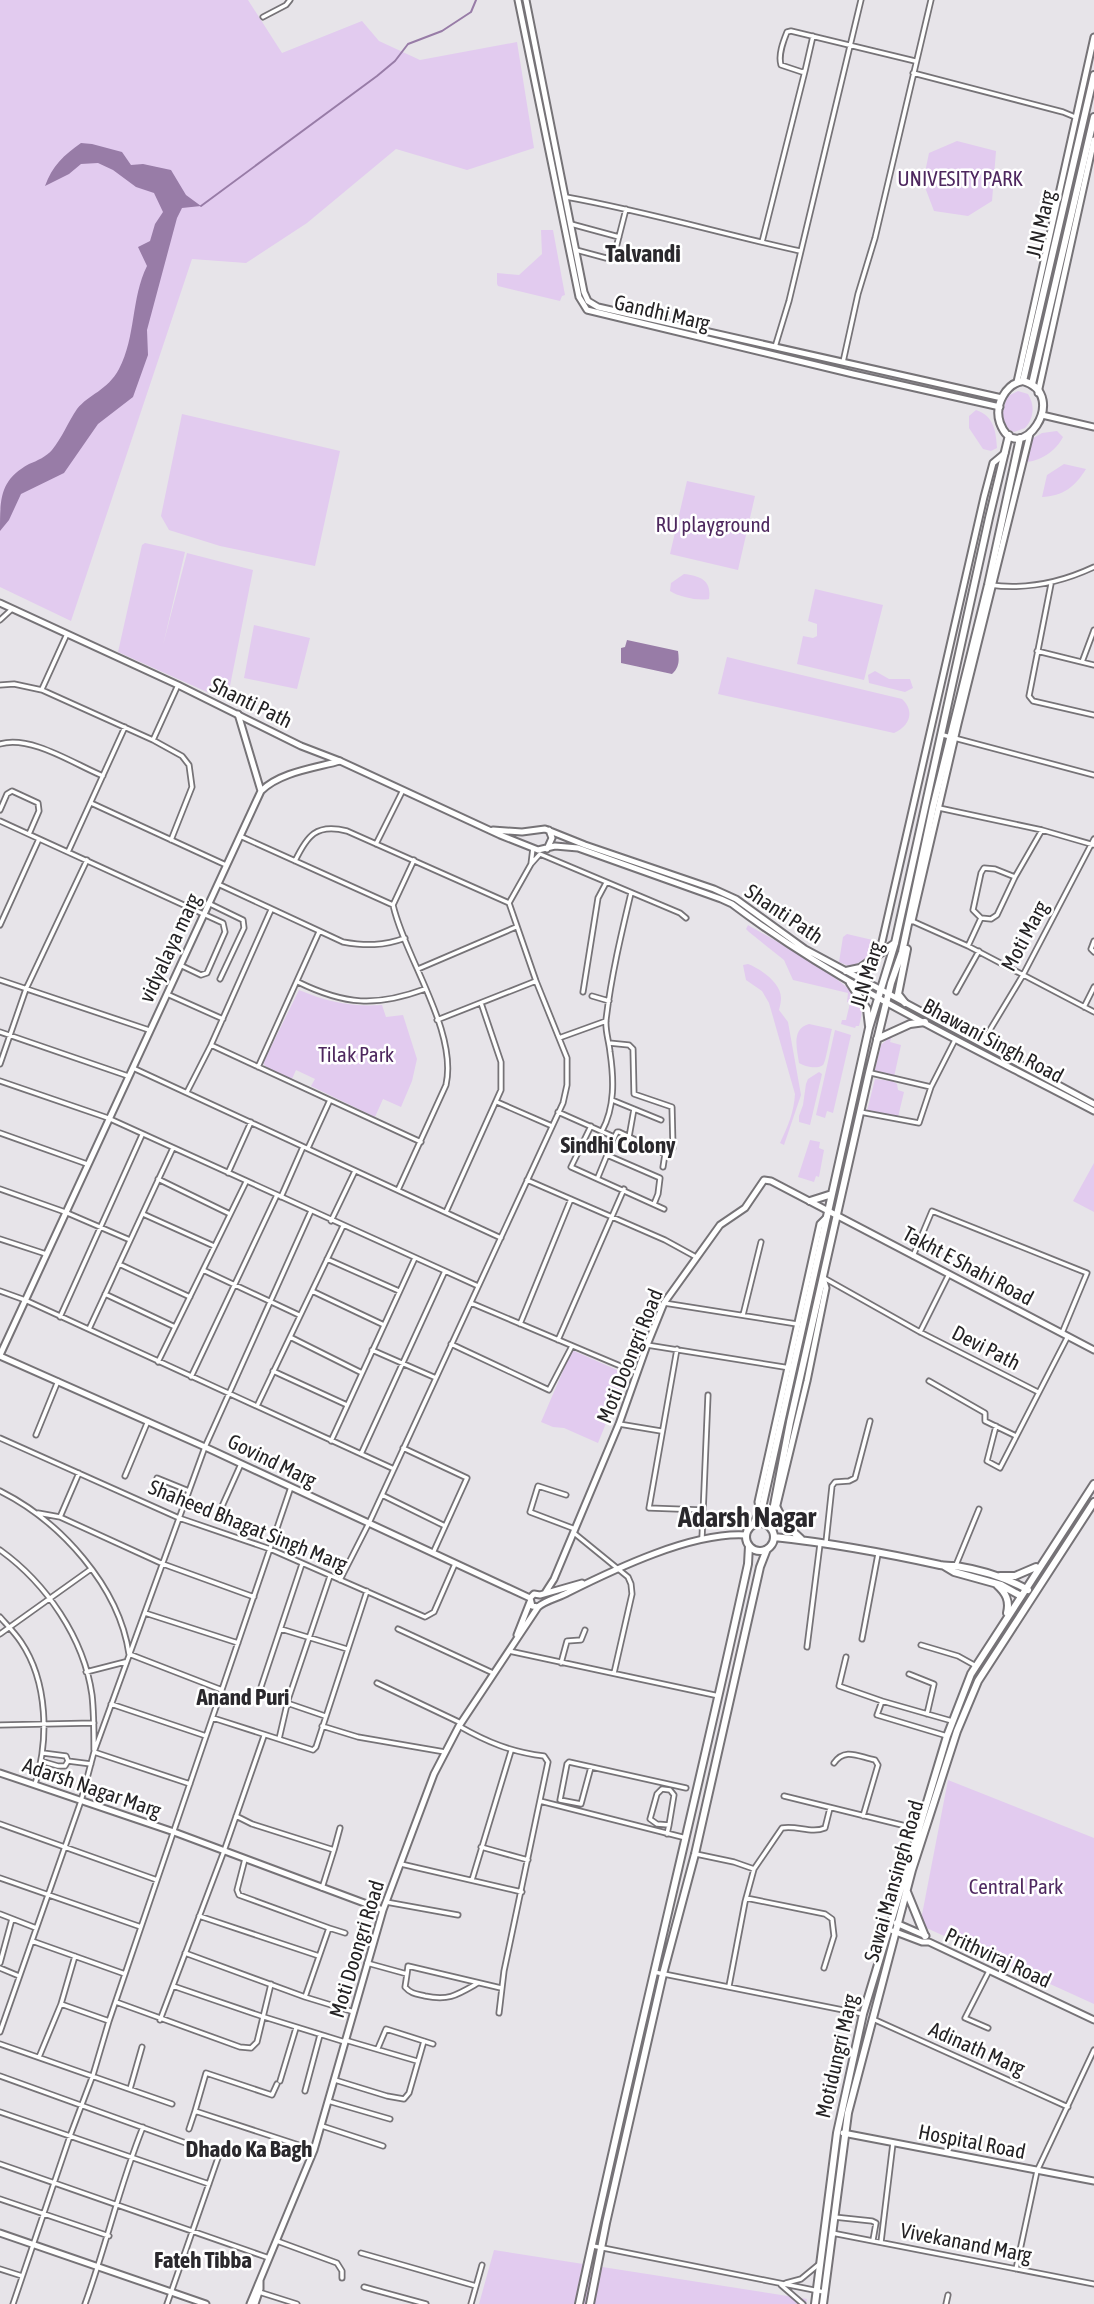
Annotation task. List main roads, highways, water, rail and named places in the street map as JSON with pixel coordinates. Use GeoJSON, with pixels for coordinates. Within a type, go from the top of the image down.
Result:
{"type":"FeatureCollection","features":[{"type":"Feature","properties":{"kind":"main road","name":"JLN Marg"},"geometry":{"type":"LineString","coordinates":[[1020,382],[1094,75]]}},
{"type":"Feature","properties":{"kind":"main road","name":"JLN Marg"},"geometry":{"type":"LineString","coordinates":[[1032,384],[1094,117]]}},
{"type":"Feature","properties":{"kind":"main road"},"geometry":{"type":"LineString","coordinates":[[1020,382],[1032,384],[1042,407],[1039,424],[1030,434],[1020,438],[1009,435],[999,421],[1002,398],[1008,389],[1020,382]]}},
{"type":"Feature","properties":{"kind":"main road","name":"JLN Marg"},"geometry":{"type":"LineString","coordinates":[[754,1524],[760,1512],[869,1028],[895,943],[1009,435]]}},
{"type":"Feature","properties":{"kind":"main road","name":"JLN Marg"},"geometry":{"type":"LineString","coordinates":[[770,1526],[860,1112],[889,993],[911,920],[990,585],[1020,438]]}},
{"type":"Feature","properties":{"kind":"main road"},"geometry":{"type":"LineString","coordinates":[[905,1003],[898,994],[898,989],[911,920]]}},
{"type":"Feature","properties":{"kind":"main road"},"geometry":{"type":"LineString","coordinates":[[846,971],[860,968],[895,943]]}},
{"type":"Feature","properties":{"kind":"main road"},"geometry":{"type":"LineString","coordinates":[[850,983],[867,1009],[869,1028]]}},
{"type":"Feature","properties":{"kind":"main road"},"geometry":{"type":"LineString","coordinates":[[877,1039],[910,1024],[925,1022]]}},
{"type":"Feature","properties":{"kind":"main road"},"geometry":{"type":"LineString","coordinates":[[810,1201],[832,1194]]}},
{"type":"Feature","properties":{"kind":"main road","name":"Motidungri Marg"},"geometry":{"type":"LineString","coordinates":[[815,2304],[841,2133],[863,2014],[952,1721],[976,1666],[1094,1483]]}},
{"type":"Feature","properties":{"kind":"main road","name":"Sawai Mansingh Road"},"geometry":{"type":"LineString","coordinates":[[823,2304],[841,2133],[906,1891],[941,1778],[978,1681],[1094,1502]]}},
{"type":"Feature","properties":{"kind":"main road"},"geometry":{"type":"LineString","coordinates":[[774,1511],[801,1540]]}},
{"type":"Feature","properties":{"kind":"main road"},"geometry":{"type":"LineString","coordinates":[[579,2304],[748,1563],[749,1546],[746,1535],[749,1527],[762,1522],[770,1526],[774,1537],[760,1567],[695,1854],[663,1974],[590,2304]]}},
{"type":"Feature","properties":{"kind":"main road"},"geometry":{"type":"LineString","coordinates":[[774,1537],[823,1542],[944,1566],[956,1566],[1025,1588],[1033,1594]]}},
{"type":"Feature","properties":{"kind":"main road"},"geometry":{"type":"LineString","coordinates":[[749,1546],[757,1551],[767,1549]]}},
{"type":"Feature","properties":{"kind":"main road"},"geometry":{"type":"LineString","coordinates":[[944,1566],[954,1573],[994,1579],[1028,1572],[1045,1558]]}},
{"type":"Feature","properties":{"kind":"main road"},"geometry":{"type":"LineString","coordinates":[[994,1579],[1028,1601]]}},
{"type":"Feature","properties":{"kind":"main road"},"geometry":{"type":"LineString","coordinates":[[994,1579],[1008,1601],[1005,1621]]}},
{"type":"Feature","properties":{"kind":"main road"},"geometry":{"type":"LineString","coordinates":[[709,1738],[721,1741]]}},
{"type":"Feature","properties":{"kind":"main road"},"geometry":{"type":"LineString","coordinates":[[906,1891],[927,1939]]}},
{"type":"Feature","properties":{"kind":"main road"},"geometry":{"type":"LineString","coordinates":[[584,2283],[594,2285]]}},
{"type":"Feature","properties":{"kind":"waterway"},"geometry":{"type":"LineString","coordinates":[[201,206],[377,76],[395,61],[408,44],[442,31],[471,12],[476,0]]}},
{"type":"Feature","properties":{"kind":"district","name":"Talvandi"},"geometry":{"type":"Point","coordinates":[643,254]}},
{"type":"Feature","properties":{"kind":"district","name":"Sindhi Colony"},"geometry":{"type":"Point","coordinates":[618,1145]}},
{"type":"Feature","properties":{"kind":"district","name":"Adarsh Nagar"},"geometry":{"type":"Point","coordinates":[747,1517]}},
{"type":"Feature","properties":{"kind":"district","name":"Anand Puri"},"geometry":{"type":"Point","coordinates":[243,1697]}},
{"type":"Feature","properties":{"kind":"district","name":"Dhado Ka Bagh"},"geometry":{"type":"Point","coordinates":[249,2149]}},
{"type":"Feature","properties":{"kind":"district","name":"Fateh Tibba"},"geometry":{"type":"Point","coordinates":[203,2260]}},
{"type":"Feature","properties":{"kind":"park label","name":"UNIVESITY PARK"},"geometry":{"type":"Point","coordinates":[960,179]}},
{"type":"Feature","properties":{"kind":"park label","name":"RU playground"},"geometry":{"type":"Point","coordinates":[713,525]}},
{"type":"Feature","properties":{"kind":"park label","name":"Tilak Park"},"geometry":{"type":"Point","coordinates":[356,1055]}},
{"type":"Feature","properties":{"kind":"park label","name":"Central Park"},"geometry":{"type":"Point","coordinates":[1016,1887]}}]}
